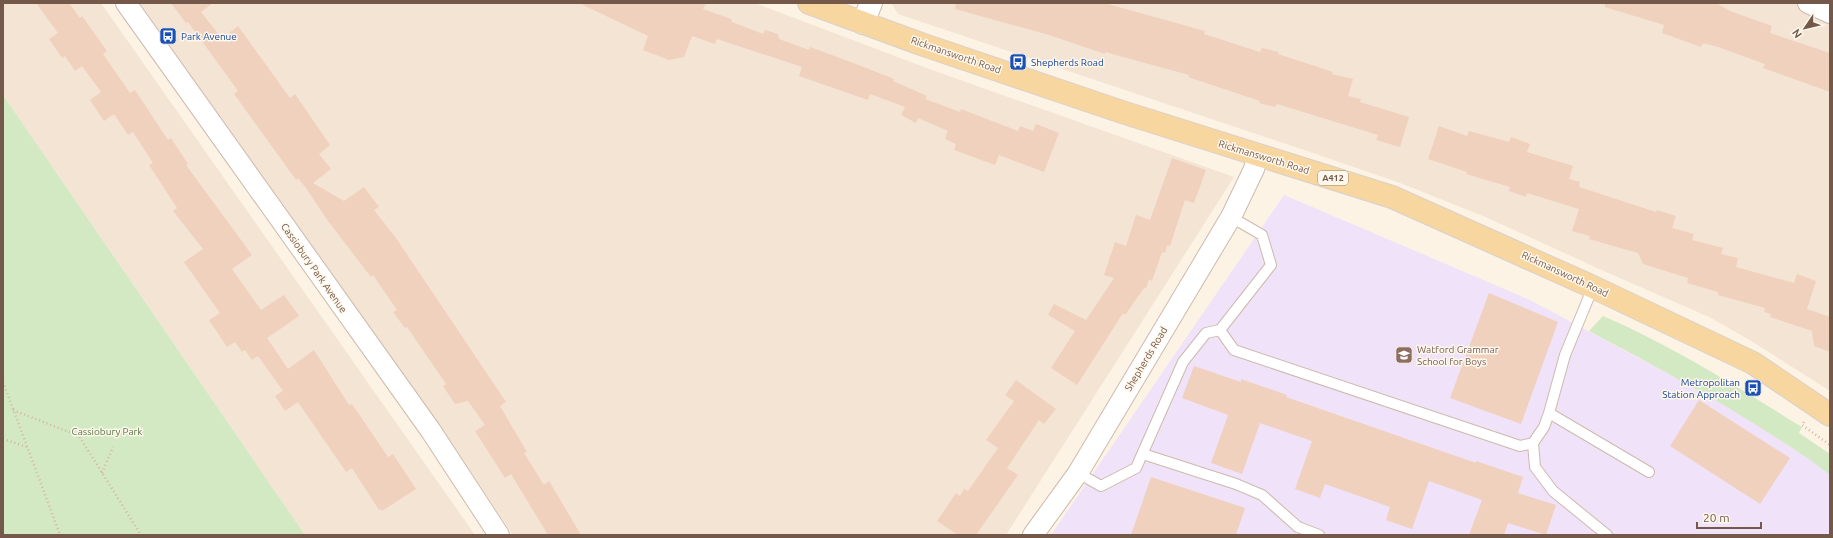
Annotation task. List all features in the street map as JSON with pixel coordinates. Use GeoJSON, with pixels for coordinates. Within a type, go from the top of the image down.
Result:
{"type":"FeatureCollection","features":[{"type":"Feature","properties":{"kind":"main road","name":"Rickmansworth Road"},"geometry":{"type":"LineString","coordinates":[[809,3],[1122,112],[1392,197],[1593,287],[1753,363],[1830,415]]}},
{"type":"Feature","properties":{"kind":"street","name":"Cassiobury Park Avenue"},"geometry":{"type":"LineString","coordinates":[[126,3],[431,431],[499,535]]}},
{"type":"Feature","properties":{"kind":"street"},"geometry":{"type":"LineString","coordinates":[[863,23],[870,3]]}},
{"type":"Feature","properties":{"kind":"street"},"geometry":{"type":"LineString","coordinates":[[1808,3],[1830,13]]}},
{"type":"Feature","properties":{"kind":"street","name":"Shepherds Road"},"geometry":{"type":"LineString","coordinates":[[1033,535],[1078,473],[1231,217],[1254,169],[1258,155]]}},
{"type":"Feature","properties":{"kind":"lane"},"geometry":{"type":"LineString","coordinates":[[1078,473],[1101,486],[1136,468],[1182,362],[1206,332],[1220,330],[1270,265],[1262,235],[1231,217]]}},
{"type":"Feature","properties":{"kind":"lane"},"geometry":{"type":"LineString","coordinates":[[1593,287],[1565,355],[1544,427],[1533,443],[1536,467],[1545,482],[1553,491],[1607,535]]}},
{"type":"Feature","properties":{"kind":"lane"},"geometry":{"type":"LineString","coordinates":[[1220,330],[1234,350],[1520,446],[1533,443]]}},
{"type":"Feature","properties":{"kind":"lane"},"geometry":{"type":"LineString","coordinates":[[1549,413],[1649,472]]}},
{"type":"Feature","properties":{"kind":"lane"},"geometry":{"type":"LineString","coordinates":[[1143,454],[1236,484],[1262,495],[1298,527],[1319,535]]}},
{"type":"Feature","properties":{"kind":"path"},"geometry":{"type":"LineString","coordinates":[[3,382],[60,535]]}},
{"type":"Feature","properties":{"kind":"path"},"geometry":{"type":"LineString","coordinates":[[13,410],[79,436],[141,535]]}},
{"type":"Feature","properties":{"kind":"path"},"geometry":{"type":"LineString","coordinates":[[3,439],[27,447]]}},
{"type":"Feature","properties":{"kind":"path"},"geometry":{"type":"LineString","coordinates":[[102,473],[113,447]]}},
{"type":"Feature","properties":{"kind":"shaded area"},"geometry":{"type":"Polygon","coordinates":[[[3,3],[101,3],[475,535],[305,535],[3,95],[3,3]]]}},
{"type":"Feature","properties":{"kind":"shaded area"},"geometry":{"type":"Polygon","coordinates":[[[140,3],[755,3],[932,70],[1234,177],[1006,535],[513,535],[437,421],[226,128],[140,3]]]}},
{"type":"Feature","properties":{"kind":"shaded area"},"geometry":{"type":"Polygon","coordinates":[[[891,3],[1830,3],[1830,391],[1753,342],[1709,317],[1488,218],[1400,183],[898,14],[891,3]]]}},
{"type":"Feature","properties":{"kind":"shaded area","name":"Watford Grammar School for Boys"},"geometry":{"type":"Polygon","coordinates":[[[1284,195],[1528,299],[1678,379],[1743,416],[1818,465],[1830,475],[1830,535],[1051,535],[1284,195]]]}},
{"type":"Feature","properties":{"kind":"green space","name":"Cassiobury Park"},"geometry":{"type":"Polygon","coordinates":[[[3,95],[305,535],[3,535],[3,95]]]}},
{"type":"Feature","properties":{"kind":"green space"},"geometry":{"type":"Polygon","coordinates":[[[1603,316],[1680,354],[1802,427],[1799,433],[1830,454],[1830,475],[1802,454],[1727,407],[1659,368],[1589,331],[1603,316]]]}},
{"type":"Feature","properties":{"kind":"building"},"geometry":{"type":"Polygon","coordinates":[[[36,3],[69,3],[80,18],[82,16],[107,51],[103,54],[130,93],[135,90],[168,140],[171,138],[188,164],[186,165],[252,255],[232,269],[261,310],[284,295],[299,316],[267,338],[288,369],[314,350],[349,405],[352,404],[388,457],[393,454],[416,489],[382,511],[381,509],[379,510],[352,468],[346,472],[298,402],[285,411],[275,396],[283,391],[258,356],[252,360],[245,350],[242,352],[235,342],[227,347],[209,320],[220,313],[184,262],[203,249],[173,211],[177,208],[149,165],[153,163],[133,132],[128,135],[114,114],[104,121],[90,100],[101,92],[82,66],[75,71],[65,56],[62,58],[49,39],[58,33],[36,3]]]}},
{"type":"Feature","properties":{"kind":"building"},"geometry":{"type":"Polygon","coordinates":[[[171,3],[213,3],[201,12],[220,36],[222,34],[224,37],[238,26],[290,98],[295,94],[330,145],[319,154],[331,169],[313,183],[344,201],[364,187],[379,207],[374,210],[396,238],[506,402],[500,406],[527,452],[524,453],[544,485],[549,481],[581,535],[548,535],[511,474],[505,478],[475,431],[485,425],[468,401],[455,404],[443,386],[446,384],[407,327],[405,328],[393,312],[397,310],[373,275],[371,277],[328,221],[298,178],[296,180],[234,94],[238,91],[188,22],[186,23],[171,3]]]}},
{"type":"Feature","properties":{"kind":"building"},"geometry":{"type":"Polygon","coordinates":[[[579,3],[706,3],[703,9],[731,19],[732,22],[763,34],[765,30],[778,34],[779,39],[809,50],[810,47],[894,79],[893,81],[927,96],[925,99],[960,112],[961,109],[1018,131],[1020,126],[1033,131],[1036,124],[1059,133],[1044,172],[999,155],[995,165],[954,150],[956,144],[945,139],[948,131],[918,118],[916,123],[901,115],[905,107],[870,94],[868,100],[799,76],[802,67],[717,39],[715,44],[692,36],[684,57],[669,60],[643,50],[648,36],[579,3]]]}},
{"type":"Feature","properties":{"kind":"building"},"geometry":{"type":"Polygon","coordinates":[[[956,3],[1104,3],[1205,31],[1204,34],[1260,52],[1262,48],[1279,52],[1278,54],[1333,72],[1332,74],[1353,79],[1348,96],[1361,99],[1360,102],[1409,117],[1400,147],[1376,140],[1378,135],[1277,104],[1275,107],[1259,103],[1260,101],[1188,77],[1189,75],[1105,52],[1105,54],[1049,35],[955,9],[956,3]]]}},
{"type":"Feature","properties":{"kind":"building"},"geometry":{"type":"Polygon","coordinates":[[[1605,3],[1716,3],[1730,11],[1772,26],[1770,33],[1830,53],[1830,92],[1763,68],[1765,64],[1718,47],[1703,43],[1701,47],[1662,33],[1664,25],[1605,7],[1605,3]]]}},
{"type":"Feature","properties":{"kind":"building"},"geometry":{"type":"Polygon","coordinates":[[[1439,126],[1467,136],[1469,131],[1509,142],[1511,137],[1530,144],[1527,152],[1573,166],[1569,179],[1580,182],[1579,187],[1656,212],[1657,210],[1676,216],[1672,228],[1694,234],[1692,240],[1723,248],[1721,254],[1738,258],[1736,267],[1794,283],[1797,274],[1816,281],[1807,309],[1830,317],[1830,352],[1814,346],[1812,331],[1770,317],[1771,314],[1764,312],[1765,308],[1718,295],[1718,292],[1687,283],[1688,278],[1643,264],[1638,253],[1589,239],[1590,236],[1572,231],[1579,209],[1527,193],[1526,197],[1509,191],[1510,187],[1466,174],[1467,172],[1428,159],[1439,126]]]}},
{"type":"Feature","properties":{"kind":"building"},"geometry":{"type":"Polygon","coordinates":[[[1172,158],[1206,170],[1194,203],[1185,200],[1170,246],[1167,245],[1165,253],[1162,252],[1152,281],[1149,279],[1146,288],[1144,288],[1125,315],[1123,313],[1077,385],[1051,368],[1075,331],[1048,315],[1054,304],[1086,320],[1114,278],[1104,275],[1115,242],[1126,246],[1136,215],[1150,220],[1172,158]]]}},
{"type":"Feature","properties":{"kind":"building"},"geometry":{"type":"Polygon","coordinates":[[[1489,293],[1558,322],[1521,424],[1450,398],[1489,293]]]}},
{"type":"Feature","properties":{"kind":"building"},"geometry":{"type":"Polygon","coordinates":[[[1194,366],[1241,382],[1241,379],[1287,395],[1286,397],[1476,463],[1476,461],[1523,477],[1518,493],[1556,505],[1546,535],[1508,523],[1504,535],[1469,535],[1482,500],[1429,481],[1412,529],[1386,520],[1390,507],[1325,484],[1320,498],[1295,489],[1312,441],[1260,423],[1242,474],[1211,463],[1228,415],[1182,398],[1194,366]]]}},
{"type":"Feature","properties":{"kind":"building"},"geometry":{"type":"Polygon","coordinates":[[[1016,380],[1056,409],[1044,424],[1039,420],[1007,468],[1018,475],[976,535],[958,535],[937,521],[956,493],[960,496],[964,489],[968,491],[998,448],[986,440],[1014,401],[1005,395],[1016,380]]]}},
{"type":"Feature","properties":{"kind":"building"},"geometry":{"type":"Polygon","coordinates":[[[1699,400],[1790,458],[1760,504],[1670,446],[1699,400]]]}},
{"type":"Feature","properties":{"kind":"building"},"geometry":{"type":"Polygon","coordinates":[[[1151,477],[1245,508],[1236,535],[1131,535],[1151,477]]]}},
{"type":"Feature","properties":{"kind":"place","name":"Park Avenue"},"geometry":{"type":"Point","coordinates":[168,36]}},
{"type":"Feature","properties":{"kind":"place","name":"Shepherds Road"},"geometry":{"type":"Point","coordinates":[1018,62]}},
{"type":"Feature","properties":{"kind":"place","name":"Watford Grammar School for Boys"},"geometry":{"type":"Point","coordinates":[1404,355]}},
{"type":"Feature","properties":{"kind":"place","name":"Metropolitan Station Approach"},"geometry":{"type":"Point","coordinates":[1753,388]}}]}
